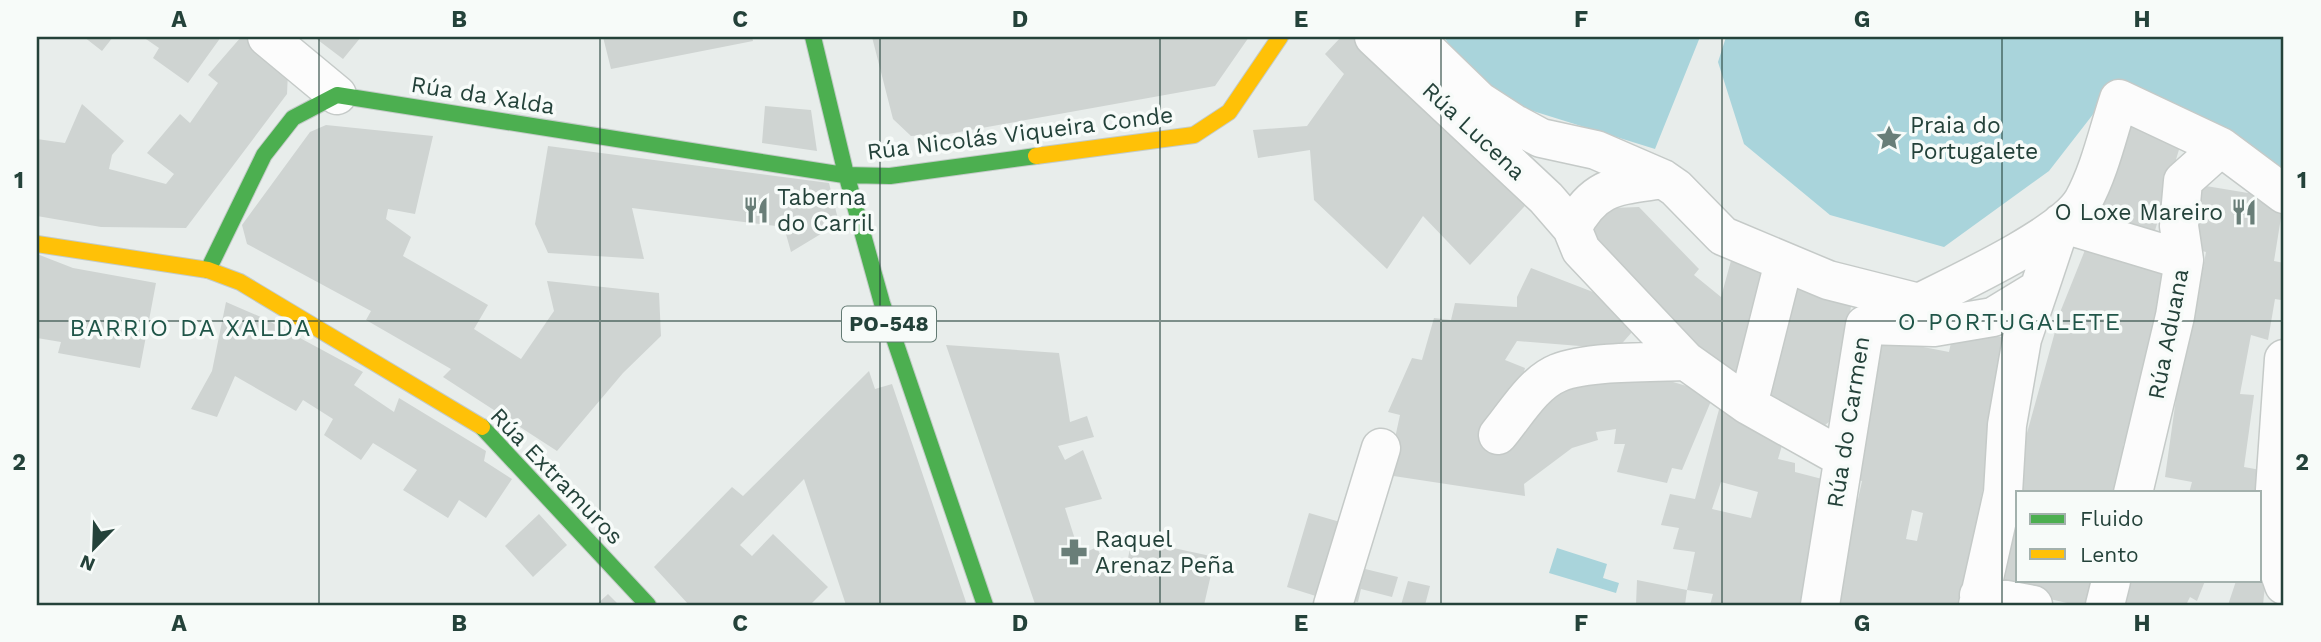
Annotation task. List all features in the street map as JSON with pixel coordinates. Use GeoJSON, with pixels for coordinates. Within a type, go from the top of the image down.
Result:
{"type":"FeatureCollection","features":[{"type":"Feature","properties":{"kind":"street"},"geometry":{"type":"LineString","coordinates":[[208,270],[264,155],[293,118],[337,95],[267,37]]}},
{"type":"Feature","properties":{"kind":"street","name":"PO-548"},"geometry":{"type":"LineString","coordinates":[[813,37],[844,175],[910,390],[957,516],[985,605]]}},
{"type":"Feature","properties":{"kind":"street","name":"Rúa Nicolás Viqueira Conde"},"geometry":{"type":"LineString","coordinates":[[844,175],[890,176],[1194,135],[1229,112],[1280,37]]}},
{"type":"Feature","properties":{"kind":"street","name":"Rúa Lucena"},"geometry":{"type":"LineString","coordinates":[[1374,37],[1546,198],[1572,228],[1581,250],[1686,361],[1748,405],[1841,457]]}},
{"type":"Feature","properties":{"kind":"street"},"geometry":{"type":"LineString","coordinates":[[1413,37],[1479,101],[1513,123],[1541,138],[1596,150],[1663,179],[1676,188],[1723,236],[1828,280],[1919,303],[2007,258],[2061,223],[2082,203],[2119,99],[2221,147],[2284,194]]}},
{"type":"Feature","properties":{"kind":"street","name":"Rúa da Xalda"},"geometry":{"type":"LineString","coordinates":[[337,95],[844,175]]}},
{"type":"Feature","properties":{"kind":"street","name":"Rúa Aduana"},"geometry":{"type":"LineString","coordinates":[[2133,491],[2175,316],[2184,260],[2179,226],[2183,180],[2221,147]]}},
{"type":"Feature","properties":{"kind":"street"},"geometry":{"type":"LineString","coordinates":[[1572,228],[1584,204],[1614,186],[1663,179]]}},
{"type":"Feature","properties":{"kind":"street"},"geometry":{"type":"LineString","coordinates":[[2061,223],[2184,260]]}},
{"type":"Feature","properties":{"kind":"street"},"geometry":{"type":"LineString","coordinates":[[2033,605],[1979,600],[2003,493],[2007,425],[2022,340],[2061,223]]}},
{"type":"Feature","properties":{"kind":"street","name":"Rúa Extramuros"},"geometry":{"type":"LineString","coordinates":[[37,244],[208,270],[240,282],[482,426],[648,605]]}},
{"type":"Feature","properties":{"kind":"street"},"geometry":{"type":"LineString","coordinates":[[1748,405],[1784,261]]}},
{"type":"Feature","properties":{"kind":"street","name":"Rúa do Carmen"},"geometry":{"type":"LineString","coordinates":[[1820,605],[1841,457],[1865,325],[1934,327],[1993,317],[2039,289]]}},
{"type":"Feature","properties":{"kind":"street"},"geometry":{"type":"LineString","coordinates":[[2282,583],[2271,548],[2284,359]]}},
{"type":"Feature","properties":{"kind":"street"},"geometry":{"type":"LineString","coordinates":[[1498,435],[1538,387],[1558,373],[1613,364],[1686,361]]}},
{"type":"Feature","properties":{"kind":"street"},"geometry":{"type":"LineString","coordinates":[[1333,605],[1381,448]]}},
{"type":"Feature","properties":{"kind":"street"},"geometry":{"type":"LineString","coordinates":[[2105,605],[2111,582]]}},
{"type":"Feature","properties":{"kind":"water"},"geometry":{"type":"Polygon","coordinates":[[[1444,37],[1700,37],[1655,149],[1485,96],[1444,37]]]}},
{"type":"Feature","properties":{"kind":"water","name":"Praia do Portugalete"},"geometry":{"type":"Polygon","coordinates":[[[1726,37],[2284,37],[2284,173],[2115,86],[2049,171],[1944,247],[1830,215],[1744,144],[1718,62],[1726,37]]]}},
{"type":"Feature","properties":{"kind":"water"},"geometry":{"type":"Polygon","coordinates":[[[1557,548],[1607,564],[1603,578],[1619,583],[1616,593],[1549,573],[1557,548]]]}},
{"type":"Feature","properties":{"kind":"building"},"geometry":{"type":"Polygon","coordinates":[[[84,37],[113,37],[102,51],[84,37]]]}},
{"type":"Feature","properties":{"kind":"building"},"geometry":{"type":"Polygon","coordinates":[[[143,37],[221,37],[188,83],[153,58],[159,48],[143,37]]]}},
{"type":"Feature","properties":{"kind":"building"},"geometry":{"type":"Polygon","coordinates":[[[241,37],[246,37],[288,72],[287,94],[186,228],[101,227],[37,216],[37,139],[65,143],[82,104],[124,141],[112,155],[109,169],[166,184],[174,174],[147,153],[180,114],[190,123],[218,83],[208,75],[241,37]]]}},
{"type":"Feature","properties":{"kind":"building"},"geometry":{"type":"Polygon","coordinates":[[[314,37],[361,37],[343,59],[314,37]]]}},
{"type":"Feature","properties":{"kind":"building"},"geometry":{"type":"Polygon","coordinates":[[[603,37],[752,37],[753,41],[611,69],[603,37]]]}},
{"type":"Feature","properties":{"kind":"building"},"geometry":{"type":"Polygon","coordinates":[[[872,37],[1249,37],[1215,86],[948,134],[911,136],[893,119],[872,37]]]}},
{"type":"Feature","properties":{"kind":"building"},"geometry":{"type":"Polygon","coordinates":[[[1341,37],[1354,37],[1534,196],[1470,265],[1423,216],[1387,269],[1314,200],[1310,150],[1258,158],[1253,130],[1307,126],[1344,74],[1325,54],[1341,37]]]}},
{"type":"Feature","properties":{"kind":"building"},"geometry":{"type":"Polygon","coordinates":[[[765,106],[811,110],[817,151],[762,143],[765,106]]]}},
{"type":"Feature","properties":{"kind":"building"},"geometry":{"type":"Polygon","coordinates":[[[2125,111],[2183,136],[2151,244],[2088,226],[2125,111]]]}},
{"type":"Feature","properties":{"kind":"building"},"geometry":{"type":"Polygon","coordinates":[[[326,125],[433,136],[415,214],[388,209],[386,219],[411,237],[403,256],[488,305],[474,329],[521,359],[554,311],[547,281],[659,293],[661,336],[623,373],[557,451],[443,377],[451,369],[366,320],[371,311],[247,244],[242,225],[310,132],[326,125]]]}},
{"type":"Feature","properties":{"kind":"building"},"geometry":{"type":"Polygon","coordinates":[[[548,146],[829,183],[839,223],[791,252],[784,227],[632,208],[644,259],[548,253],[535,224],[548,146]]]}},
{"type":"Feature","properties":{"kind":"building"},"geometry":{"type":"Polygon","coordinates":[[[2194,184],[2284,199],[2274,261],[2284,263],[2281,300],[2275,299],[2268,340],[2251,335],[2240,394],[2254,395],[2244,467],[2266,471],[2261,491],[2190,491],[2192,482],[2165,477],[2192,285],[2200,285],[2206,252],[2194,249],[2194,184]]]}},
{"type":"Feature","properties":{"kind":"building"},"geometry":{"type":"Polygon","coordinates":[[[1639,207],[1699,269],[1694,275],[1721,297],[1732,257],[1775,270],[1744,386],[1704,368],[1583,236],[1612,208],[1639,207]]]}},
{"type":"Feature","properties":{"kind":"building"},"geometry":{"type":"Polygon","coordinates":[[[2087,245],[2176,267],[2155,351],[2123,446],[2129,448],[2116,491],[2011,491],[2061,310],[2087,245]]]}},
{"type":"Feature","properties":{"kind":"building"},"geometry":{"type":"Polygon","coordinates":[[[37,254],[73,268],[156,283],[140,368],[58,353],[61,342],[37,338],[37,254]]]}},
{"type":"Feature","properties":{"kind":"building"},"geometry":{"type":"Polygon","coordinates":[[[1531,268],[1624,304],[1632,332],[1617,349],[1517,341],[1505,360],[1525,368],[1517,398],[1550,393],[1618,373],[1673,382],[1714,394],[1682,470],[1672,468],[1667,483],[1617,472],[1625,444],[1614,444],[1616,429],[1596,432],[1598,440],[1572,448],[1524,484],[1525,496],[1387,475],[1400,415],[1388,412],[1412,358],[1422,360],[1434,318],[1451,320],[1455,303],[1517,307],[1517,297],[1531,268]]]}},
{"type":"Feature","properties":{"kind":"building"},"geometry":{"type":"Polygon","coordinates":[[[1789,279],[1852,299],[1836,416],[1824,426],[1756,394],[1789,279]]]}},
{"type":"Feature","properties":{"kind":"building"},"geometry":{"type":"Polygon","coordinates":[[[226,302],[263,318],[363,372],[354,385],[394,412],[399,398],[486,451],[484,461],[512,479],[486,518],[459,500],[448,518],[403,490],[417,470],[373,443],[361,460],[324,435],[333,419],[303,400],[296,411],[235,376],[217,417],[191,409],[212,371],[226,302]]]}},
{"type":"Feature","properties":{"kind":"building"},"geometry":{"type":"Polygon","coordinates":[[[1954,328],[2006,338],[1990,452],[1961,605],[1838,603],[1845,572],[1846,527],[1852,496],[1858,499],[1862,481],[1846,477],[1872,337],[1949,352],[1954,328]],[[1912,510],[1906,539],[1917,541],[1923,513],[1912,510]]]}},
{"type":"Feature","properties":{"kind":"building"},"geometry":{"type":"Polygon","coordinates":[[[946,345],[1059,353],[1070,422],[1087,416],[1094,437],[1058,446],[1065,460],[1083,450],[1102,499],[1065,508],[1080,555],[1097,547],[1103,562],[1126,568],[1132,539],[1215,557],[1204,605],[1035,604],[946,345]]]}},
{"type":"Feature","properties":{"kind":"building"},"geometry":{"type":"Polygon","coordinates":[[[869,371],[875,389],[892,384],[967,605],[846,605],[804,479],[740,545],[752,556],[773,534],[828,587],[810,605],[689,605],[654,567],[732,487],[743,496],[869,371]]]}},
{"type":"Feature","properties":{"kind":"building"},"geometry":{"type":"Polygon","coordinates":[[[1721,402],[1786,432],[1778,459],[1795,463],[1795,472],[1826,480],[1805,605],[1710,605],[1713,594],[1687,590],[1695,552],[1673,549],[1679,528],[1661,525],[1670,494],[1695,499],[1721,402]],[[1721,482],[1712,509],[1751,518],[1758,492],[1721,482]]]}},
{"type":"Feature","properties":{"kind":"building"},"geometry":{"type":"Polygon","coordinates":[[[1309,513],[1347,524],[1319,597],[1287,587],[1309,513]]]}},
{"type":"Feature","properties":{"kind":"building"},"geometry":{"type":"Polygon","coordinates":[[[539,514],[567,545],[533,577],[505,546],[539,514]]]}},
{"type":"Feature","properties":{"kind":"building"},"geometry":{"type":"Polygon","coordinates":[[[2007,527],[2016,529],[2016,582],[2102,582],[2097,605],[2076,605],[2001,588],[2007,527]]]}},
{"type":"Feature","properties":{"kind":"building"},"geometry":{"type":"Polygon","coordinates":[[[2262,550],[2266,575],[2263,605],[2228,605],[2236,582],[2262,582],[2262,550]]]}},
{"type":"Feature","properties":{"kind":"building"},"geometry":{"type":"Polygon","coordinates":[[[1357,567],[1398,577],[1392,597],[1361,589],[1358,602],[1348,600],[1357,567]]]}},
{"type":"Feature","properties":{"kind":"building"},"geometry":{"type":"Polygon","coordinates":[[[1637,580],[1687,590],[1685,605],[1636,605],[1637,580]]]}},
{"type":"Feature","properties":{"kind":"building"},"geometry":{"type":"Polygon","coordinates":[[[1408,581],[1430,586],[1425,605],[1401,605],[1408,581]]]}},
{"type":"Feature","properties":{"kind":"building"},"geometry":{"type":"Polygon","coordinates":[[[2129,582],[2205,582],[2197,601],[2190,597],[2186,605],[2123,605],[2129,582]]]}},
{"type":"Feature","properties":{"kind":"building"},"geometry":{"type":"Polygon","coordinates":[[[608,594],[619,605],[596,605],[608,594]]]}},
{"type":"Feature","properties":{"kind":"traffic: fast"},"geometry":{"type":"LineString","coordinates":[[813,37],[845,170],[882,303],[985,605]]}},
{"type":"Feature","properties":{"kind":"traffic: fast"},"geometry":{"type":"LineString","coordinates":[[208,270],[264,155],[293,118],[337,95],[844,175],[890,176],[1036,156]]}},
{"type":"Feature","properties":{"kind":"traffic: fast"},"geometry":{"type":"LineString","coordinates":[[482,427],[648,605]]}},
{"type":"Feature","properties":{"kind":"traffic: slow"},"geometry":{"type":"LineString","coordinates":[[1036,156],[1194,135],[1229,112],[1280,37]]}},
{"type":"Feature","properties":{"kind":"traffic: slow"},"geometry":{"type":"LineString","coordinates":[[37,244],[208,270],[240,282],[482,427]]}},
{"type":"Feature","properties":{"kind":"place","name":"Praia do Portugalete"},"geometry":{"type":"Point","coordinates":[1889,138]}},
{"type":"Feature","properties":{"kind":"place","name":"Taberna do Carril"},"geometry":{"type":"Point","coordinates":[756,210]}},
{"type":"Feature","properties":{"kind":"place","name":"O Loxe Mareiro"},"geometry":{"type":"Point","coordinates":[2244,212]}},
{"type":"Feature","properties":{"kind":"place","name":"Raquel Arenaz Peña"},"geometry":{"type":"Point","coordinates":[1074,552]}},
{"type":"Feature","properties":{"kind":"district","name":"O PORTUGALETE"},"geometry":{"type":"Point","coordinates":[2010,322]}},
{"type":"Feature","properties":{"kind":"district","name":"BARRIO DA XALDA"},"geometry":{"type":"Point","coordinates":[191,328]}}]}
